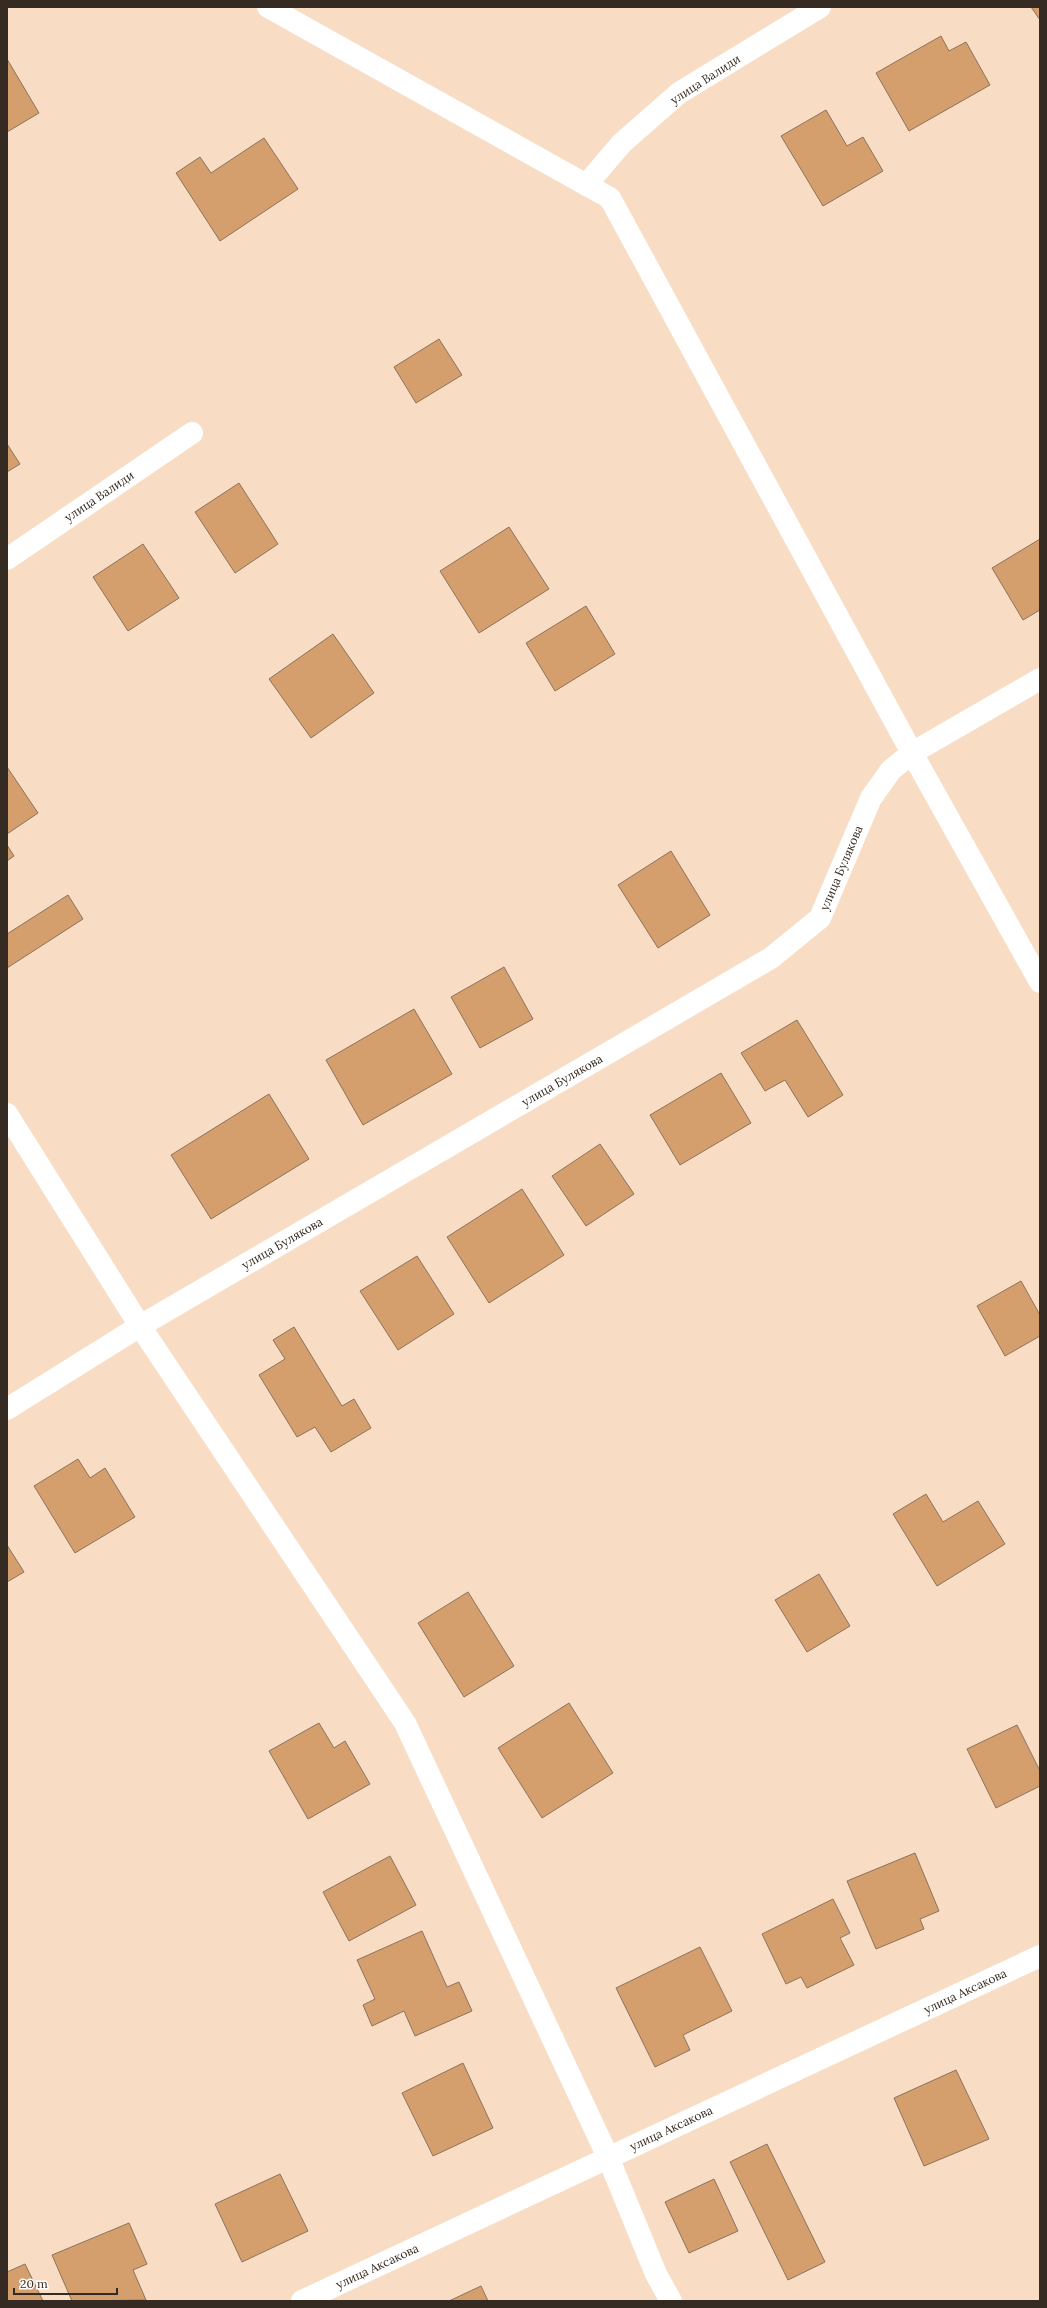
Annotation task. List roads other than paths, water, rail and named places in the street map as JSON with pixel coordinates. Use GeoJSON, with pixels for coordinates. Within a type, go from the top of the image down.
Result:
{"type":"FeatureCollection","features":[{"type":"Feature","properties":{"kind":"street"},"geometry":{"type":"LineString","coordinates":[[268,7],[610,198],[912,753],[1040,982]]}},
{"type":"Feature","properties":{"kind":"street","name":"улица Валиди"},"geometry":{"type":"LineString","coordinates":[[586,185],[622,143],[679,93],[820,7]]}},
{"type":"Feature","properties":{"kind":"street","name":"улица Валиди"},"geometry":{"type":"LineString","coordinates":[[7,559],[192,433]]}},
{"type":"Feature","properties":{"kind":"street","name":"улица Булякова"},"geometry":{"type":"LineString","coordinates":[[7,1410],[140,1326],[771,958],[820,918],[871,798],[891,770],[912,753],[1040,679]]}},
{"type":"Feature","properties":{"kind":"street"},"geometry":{"type":"LineString","coordinates":[[7,1114],[140,1326],[405,1722],[608,2157],[656,2274],[671,2301]]}},
{"type":"Feature","properties":{"kind":"street","name":"улица Аксакова"},"geometry":{"type":"LineString","coordinates":[[302,2301],[1040,1956]]}}]}
